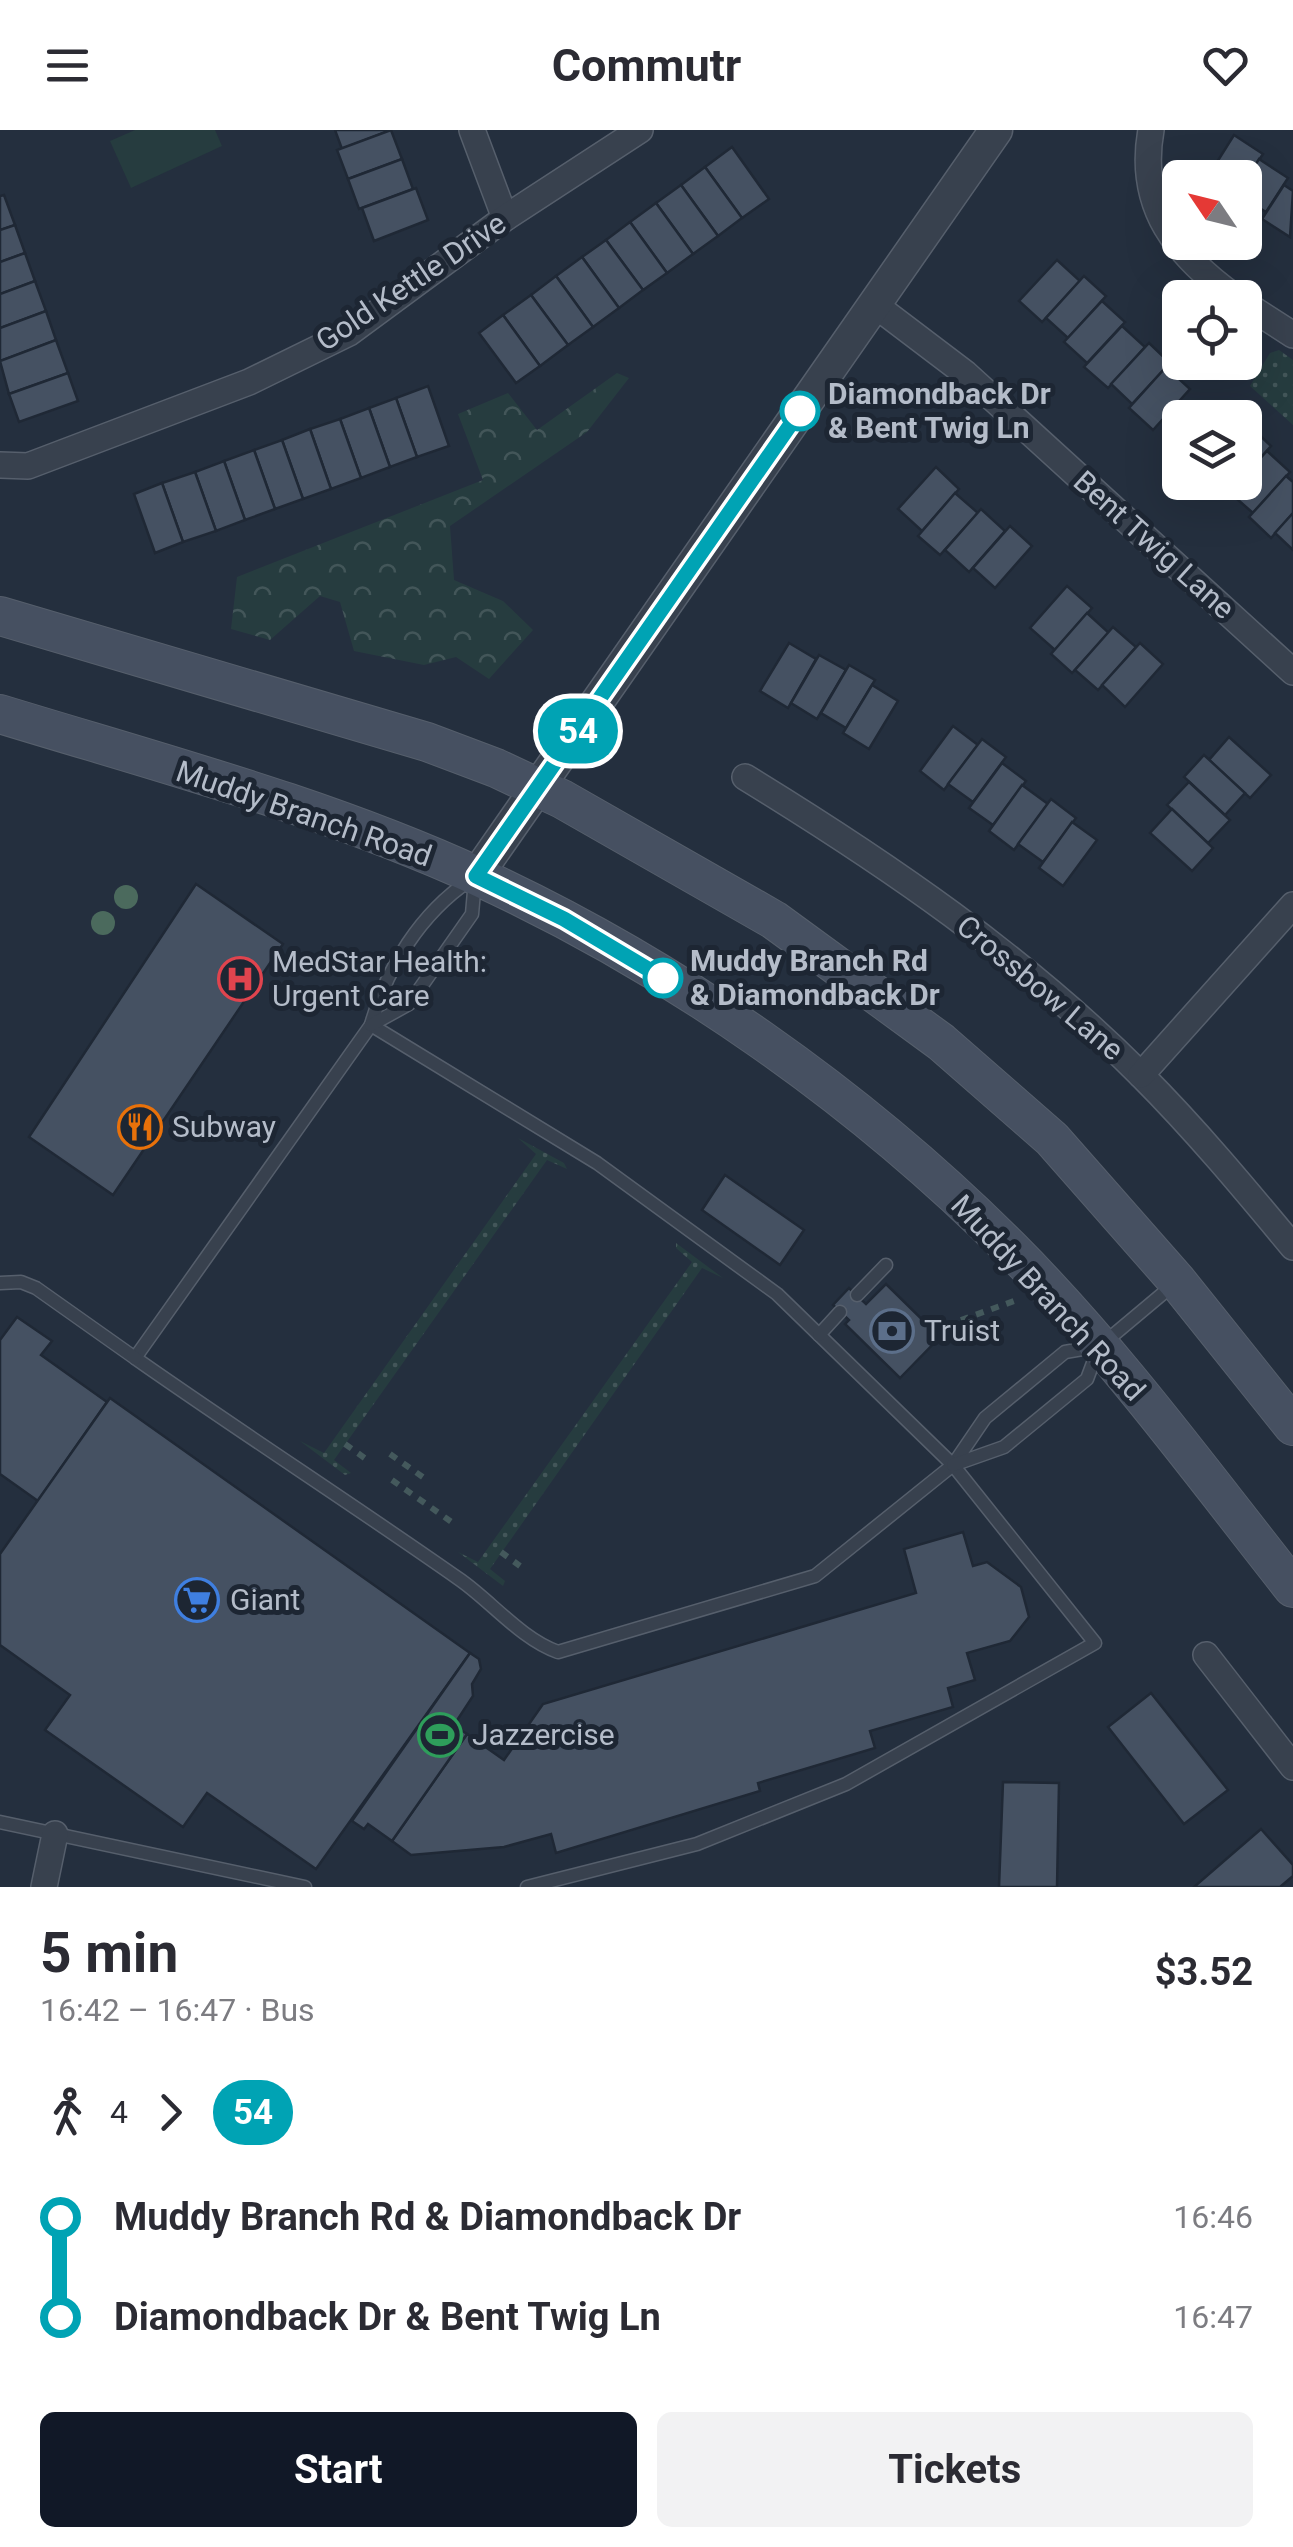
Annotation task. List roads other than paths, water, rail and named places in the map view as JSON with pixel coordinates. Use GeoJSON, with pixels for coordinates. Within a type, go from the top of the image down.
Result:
{"type":"FeatureCollection","features":[{"type":"Feature","properties":{"kind":"main road"},"geometry":{"type":"LineString","coordinates":[[0,616],[426,742],[538,787],[774,920],[905,1014],[1052,1139],[1177,1281],[1293,1426]]}},
{"type":"Feature","properties":{"kind":"main road","name":"Muddy Branch Road"},"geometry":{"type":"LineString","coordinates":[[0,714],[327,819],[476,876],[580,928],[803,1070],[963,1202],[1100,1346],[1293,1588]]}},
{"type":"Feature","properties":{"kind":"street"},"geometry":{"type":"LineString","coordinates":[[472,130],[504,218]]}},
{"type":"Feature","properties":{"kind":"street","name":"Gold Kettle Drive"},"geometry":{"type":"LineString","coordinates":[[0,465],[28,466],[282,366],[349,333],[504,218],[640,130]]}},
{"type":"Feature","properties":{"kind":"street"},"geometry":{"type":"LineString","coordinates":[[476,876],[996,130]]}},
{"type":"Feature","properties":{"kind":"street"},"geometry":{"type":"LineString","coordinates":[[1152,130],[1149,172],[1169,236],[1195,268],[1211,280]]}},
{"type":"Feature","properties":{"kind":"street","name":"Bent Twig Lane"},"geometry":{"type":"LineString","coordinates":[[875,305],[955,364],[1293,672]]}},
{"type":"Feature","properties":{"kind":"street"},"geometry":{"type":"LineString","coordinates":[[1262,315],[1293,334]]}},
{"type":"Feature","properties":{"kind":"street","name":"Crossbow Lane"},"geometry":{"type":"LineString","coordinates":[[745,777],[869,853],[974,929],[1141,1074],[1293,1246]]}},
{"type":"Feature","properties":{"kind":"street"},"geometry":{"type":"LineString","coordinates":[[1141,1074],[1293,905]]}},
{"type":"Feature","properties":{"kind":"street"},"geometry":{"type":"LineString","coordinates":[[1206,1655],[1293,1767]]}},
{"type":"Feature","properties":{"kind":"street"},"geometry":{"type":"LineString","coordinates":[[44,1887],[56,1834]]}},
{"type":"Feature","properties":{"kind":"lane"},"geometry":{"type":"LineString","coordinates":[[136,1358],[371,1025],[382,984],[440,900],[476,876]]}},
{"type":"Feature","properties":{"kind":"lane"},"geometry":{"type":"LineString","coordinates":[[371,1025],[410,1004],[472,914],[476,876]]}},
{"type":"Feature","properties":{"kind":"lane"},"geometry":{"type":"LineString","coordinates":[[371,1025],[597,1163],[777,1294],[953,1465],[1095,1643],[846,1784],[698,1844],[526,1887]]}},
{"type":"Feature","properties":{"kind":"lane"},"geometry":{"type":"LineString","coordinates":[[857,1295],[886,1265]]}},
{"type":"Feature","properties":{"kind":"lane"},"geometry":{"type":"LineString","coordinates":[[953,1465],[1004,1447],[1087,1380],[1100,1346],[1177,1281]]}},
{"type":"Feature","properties":{"kind":"lane"},"geometry":{"type":"LineString","coordinates":[[0,1283],[21,1282],[36,1288],[275,1449],[486,1598],[538,1642],[558,1652],[815,1576],[953,1465],[985,1418],[1065,1352],[1100,1346]]}},
{"type":"Feature","properties":{"kind":"lane"},"geometry":{"type":"LineString","coordinates":[[819,1335],[840,1312]]}},
{"type":"Feature","properties":{"kind":"lane"},"geometry":{"type":"LineString","coordinates":[[0,1822],[305,1887]]}},
{"type":"Feature","properties":{"kind":"place","name":"Diamondback Dr & Bent Twig Ln"},"geometry":{"type":"Point","coordinates":[800,411]}},
{"type":"Feature","properties":{"kind":"place","name":"Muddy Branch Rd & Diamondback Dr"},"geometry":{"type":"Point","coordinates":[663,978]}},
{"type":"Feature","properties":{"kind":"place","name":"MedStar Health: Urgent Care"},"geometry":{"type":"Point","coordinates":[240,979]}},
{"type":"Feature","properties":{"kind":"place","name":"Subway"},"geometry":{"type":"Point","coordinates":[140,1127]}},
{"type":"Feature","properties":{"kind":"place","name":"Truist"},"geometry":{"type":"Point","coordinates":[892,1331]}},
{"type":"Feature","properties":{"kind":"place","name":"Giant"},"geometry":{"type":"Point","coordinates":[197,1600]}},
{"type":"Feature","properties":{"kind":"place","name":"Jazzercise"},"geometry":{"type":"Point","coordinates":[440,1735]}}]}
